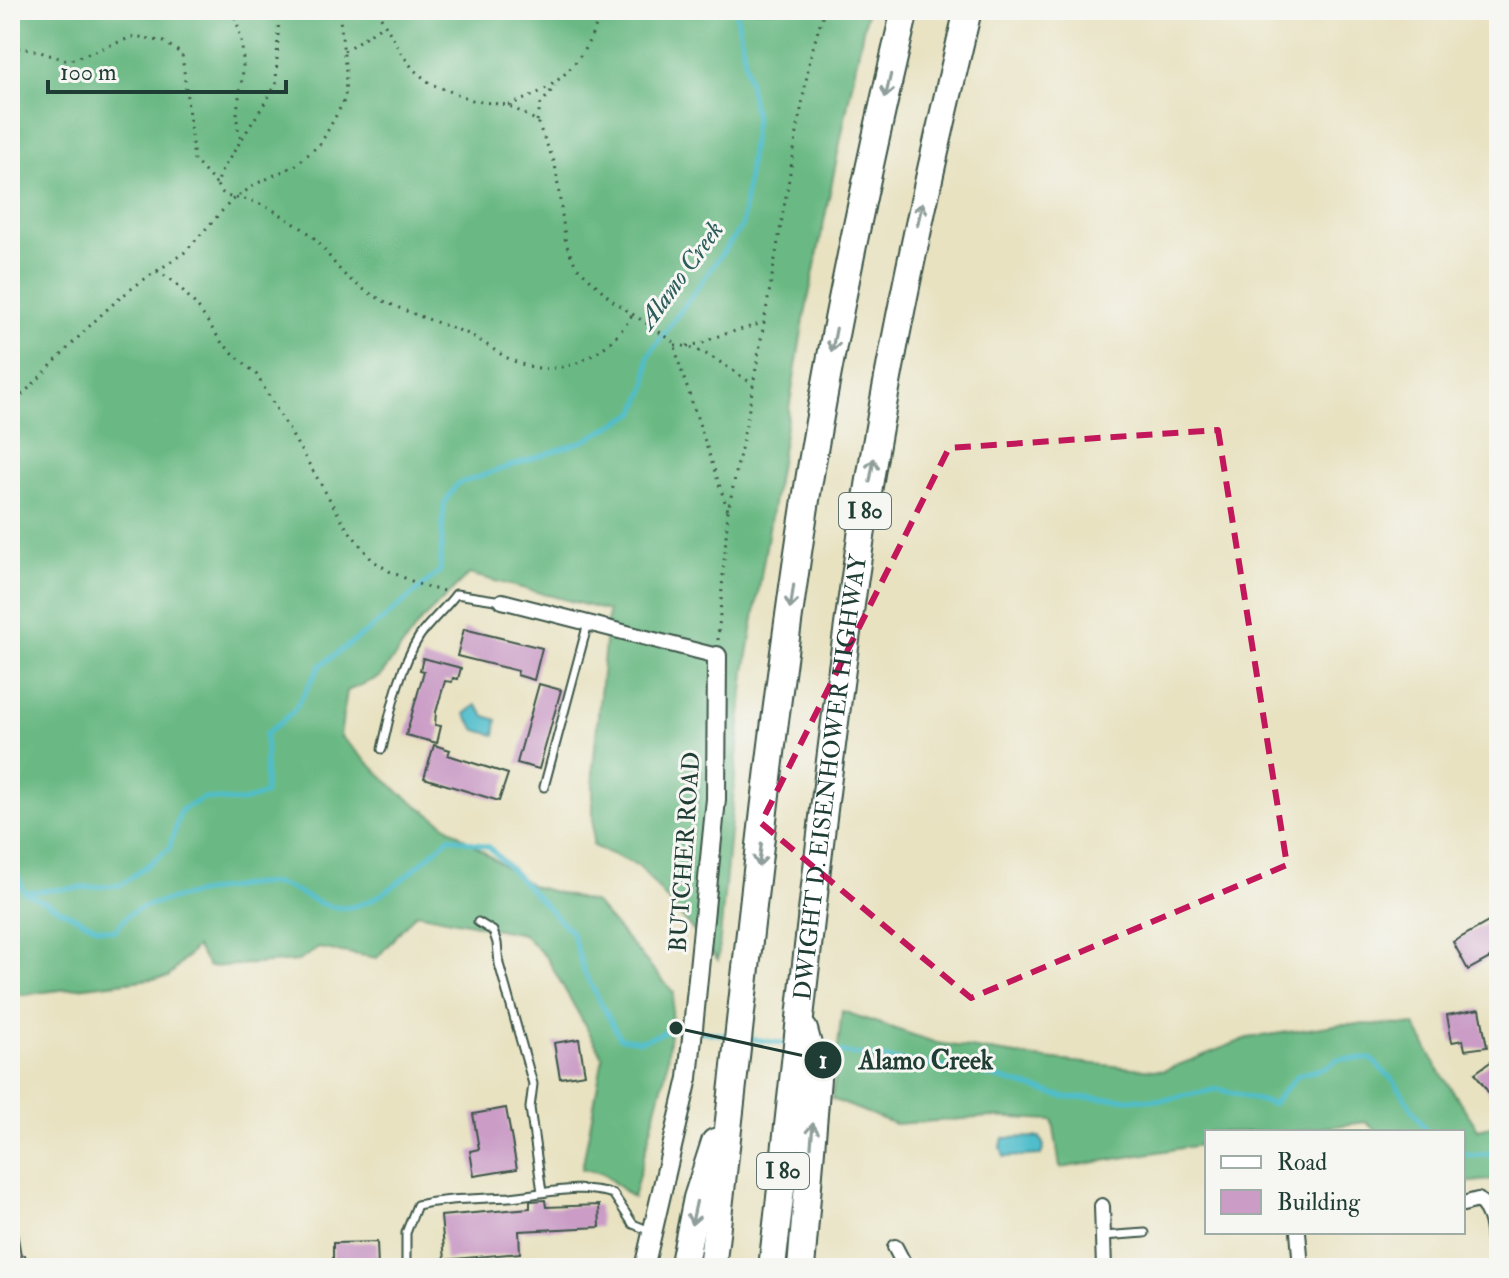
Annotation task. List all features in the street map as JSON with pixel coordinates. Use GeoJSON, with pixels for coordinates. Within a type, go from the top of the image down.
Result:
{"type":"FeatureCollection","features":[{"type":"Feature","properties":{"kind":"highway","name":"I 80"},"geometry":{"type":"LineString","coordinates":[[712,1268],[779,699],[809,484],[849,261],[905,10]]}},
{"type":"Feature","properties":{"kind":"highway","name":"DWIGHT D. EISENHOWER HIGHWAY"},"geometry":{"type":"LineString","coordinates":[[806,1076],[801,1019],[837,714],[868,490],[908,270],[968,10]]}},
{"type":"Feature","properties":{"kind":"highway"},"geometry":{"type":"LineString","coordinates":[[683,1268],[697,1198],[734,1075]]}},
{"type":"Feature","properties":{"kind":"highway","name":"I 80"},"geometry":{"type":"LineString","coordinates":[[772,1268],[806,1076]]}},
{"type":"Feature","properties":{"kind":"highway"},"geometry":{"type":"LineString","coordinates":[[801,1268],[806,1076]]}},
{"type":"Feature","properties":{"kind":"street"},"geometry":{"type":"LineString","coordinates":[[502,601],[717,656]]}},
{"type":"Feature","properties":{"kind":"street","name":"BUTCHER ROAD"},"geometry":{"type":"LineString","coordinates":[[644,1268],[688,1078],[716,799],[717,656]]}},
{"type":"Feature","properties":{"kind":"street"},"geometry":{"type":"LineString","coordinates":[[1465,1203],[1478,1200],[1486,1205],[1496,1268]]}},
{"type":"Feature","properties":{"kind":"street"},"geometry":{"type":"LineString","coordinates":[[1102,1206],[1104,1268]]}},
{"type":"Feature","properties":{"kind":"street"},"geometry":{"type":"LineString","coordinates":[[1298,1234],[1301,1268]]}},
{"type":"Feature","properties":{"kind":"street"},"geometry":{"type":"LineString","coordinates":[[895,1247],[906,1267]]}},
{"type":"Feature","properties":{"kind":"lane"},"geometry":{"type":"LineString","coordinates":[[382,749],[404,666],[421,634],[456,594],[502,601]]}},
{"type":"Feature","properties":{"kind":"lane"},"geometry":{"type":"LineString","coordinates":[[544,787],[588,623]]}},
{"type":"Feature","properties":{"kind":"lane"},"geometry":{"type":"LineString","coordinates":[[478,922],[493,931],[499,964],[533,1084],[530,1108],[542,1192]]}},
{"type":"Feature","properties":{"kind":"lane"},"geometry":{"type":"LineString","coordinates":[[406,1268],[406,1233],[417,1205],[450,1198],[507,1197],[599,1189],[613,1194],[633,1224],[653,1232]]}},
{"type":"Feature","properties":{"kind":"lane"},"geometry":{"type":"LineString","coordinates":[[1103,1236],[1145,1233]]}},
{"type":"Feature","properties":{"kind":"lane"},"geometry":{"type":"LineString","coordinates":[[906,1267],[952,1265]]}},
{"type":"Feature","properties":{"kind":"path"},"geometry":{"type":"LineString","coordinates":[[117,10],[125,16],[132,16],[135,10]]}},
{"type":"Feature","properties":{"kind":"path"},"geometry":{"type":"LineString","coordinates":[[232,10],[243,66],[236,126],[242,141]]}},
{"type":"Feature","properties":{"kind":"path"},"geometry":{"type":"LineString","coordinates":[[217,185],[221,172],[276,85],[279,10]]}},
{"type":"Feature","properties":{"kind":"path"},"geometry":{"type":"LineString","coordinates":[[10,406],[129,288],[185,252],[232,200],[258,183],[296,165],[321,143],[345,99],[346,73],[339,10]]}},
{"type":"Feature","properties":{"kind":"path"},"geometry":{"type":"LineString","coordinates":[[377,10],[401,53],[414,70],[431,84],[475,101],[508,105],[537,121]]}},
{"type":"Feature","properties":{"kind":"path"},"geometry":{"type":"LineString","coordinates":[[602,10],[593,36],[541,104],[537,121],[555,164],[566,244],[576,266],[632,315],[674,344],[687,346],[703,343],[763,323]]}},
{"type":"Feature","properties":{"kind":"path"},"geometry":{"type":"LineString","coordinates":[[717,656],[728,511],[810,58],[824,10]]}},
{"type":"Feature","properties":{"kind":"path"},"geometry":{"type":"LineString","coordinates":[[10,16],[12,48],[34,50],[68,61],[135,36],[164,42],[182,54],[194,160],[221,193],[232,200],[248,199],[276,211],[313,237],[347,277],[398,309],[469,334],[513,361],[542,370],[567,368],[600,351],[623,330],[632,315]]}},
{"type":"Feature","properties":{"kind":"path"},"geometry":{"type":"LineString","coordinates":[[344,51],[383,25]]}},
{"type":"Feature","properties":{"kind":"path"},"geometry":{"type":"LineString","coordinates":[[508,105],[557,83]]}},
{"type":"Feature","properties":{"kind":"path"},"geometry":{"type":"LineString","coordinates":[[157,271],[175,282],[197,306],[222,343],[256,374],[346,527],[372,560],[425,587],[456,594]]}},
{"type":"Feature","properties":{"kind":"path"},"geometry":{"type":"LineString","coordinates":[[674,344],[728,511]]}},
{"type":"Feature","properties":{"kind":"path"},"geometry":{"type":"LineString","coordinates":[[687,346],[753,384]]}},
{"type":"Feature","properties":{"kind":"highlighted area"},"geometry":{"type":"Polygon","coordinates":[[[1218,430],[1287,865],[971,998],[761,823],[949,448],[1218,430]]]}},
{"type":"Feature","properties":{"kind":"green space"},"geometry":{"type":"Polygon","coordinates":[[[10,10],[867,10],[803,325],[745,672],[718,960],[639,866],[593,846],[593,768],[608,611],[469,574],[421,621],[380,677],[347,691],[340,736],[399,792],[532,886],[595,903],[674,993],[666,1071],[633,1198],[602,1173],[582,1169],[603,1057],[547,958],[523,934],[416,913],[377,958],[319,948],[298,961],[209,967],[196,947],[168,977],[10,996],[10,10]]]}},
{"type":"Feature","properties":{"kind":"green space"},"geometry":{"type":"Polygon","coordinates":[[[842,1011],[937,1043],[1036,1058],[1163,1071],[1248,1038],[1342,1024],[1415,1025],[1438,1069],[1478,1129],[1499,1124],[1499,1179],[1465,1183],[1465,1130],[1375,1130],[1366,1122],[1305,1130],[1205,1130],[1205,1144],[1060,1168],[1053,1120],[991,1117],[895,1124],[832,1099],[842,1011]]]}},
{"type":"Feature","properties":{"kind":"water"},"geometry":{"type":"Polygon","coordinates":[[[476,705],[485,716],[497,720],[495,735],[476,730],[465,714],[476,705]]]}},
{"type":"Feature","properties":{"kind":"water"},"geometry":{"type":"Polygon","coordinates":[[[1040,1137],[1044,1146],[1041,1155],[1004,1157],[1001,1147],[1003,1138],[1040,1137]]]}},
{"type":"Feature","properties":{"kind":"building"},"geometry":{"type":"Polygon","coordinates":[[[464,629],[542,648],[534,680],[517,675],[518,671],[457,656],[464,629]]]}},
{"type":"Feature","properties":{"kind":"building"},"geometry":{"type":"Polygon","coordinates":[[[423,658],[461,668],[458,679],[445,681],[436,712],[435,725],[441,726],[437,743],[406,735],[424,671],[420,670],[423,658]]]}},
{"type":"Feature","properties":{"kind":"building"},"geometry":{"type":"Polygon","coordinates":[[[539,684],[561,690],[539,769],[517,763],[539,684]]]}},
{"type":"Feature","properties":{"kind":"building"},"geometry":{"type":"Polygon","coordinates":[[[434,745],[450,750],[448,755],[508,774],[499,801],[424,778],[434,745]]]}},
{"type":"Feature","properties":{"kind":"building"},"geometry":{"type":"Polygon","coordinates":[[[1499,916],[1499,953],[1468,970],[1453,942],[1499,916]]]}},
{"type":"Feature","properties":{"kind":"building"},"geometry":{"type":"Polygon","coordinates":[[[1480,1009],[1487,1047],[1465,1050],[1463,1040],[1452,1042],[1447,1015],[1480,1009]]]}},
{"type":"Feature","properties":{"kind":"building"},"geometry":{"type":"Polygon","coordinates":[[[579,1039],[585,1074],[560,1078],[554,1043],[579,1039]]]}},
{"type":"Feature","properties":{"kind":"building"},"geometry":{"type":"Polygon","coordinates":[[[1499,1056],[1499,1108],[1475,1073],[1499,1056]]]}},
{"type":"Feature","properties":{"kind":"building"},"geometry":{"type":"Polygon","coordinates":[[[506,1108],[517,1169],[474,1176],[470,1151],[479,1149],[473,1114],[506,1108]]]}},
{"type":"Feature","properties":{"kind":"building"},"geometry":{"type":"Polygon","coordinates":[[[545,1200],[546,1207],[599,1205],[600,1227],[519,1231],[520,1253],[445,1260],[441,1216],[530,1208],[530,1201],[545,1200]]]}},
{"type":"Feature","properties":{"kind":"building"},"geometry":{"type":"Polygon","coordinates":[[[17,1232],[21,1256],[25,1255],[28,1268],[10,1268],[10,1233],[17,1232]]]}},
{"type":"Feature","properties":{"kind":"building"},"geometry":{"type":"Polygon","coordinates":[[[377,1242],[378,1268],[333,1268],[333,1243],[377,1242]]]}},
{"type":"Feature","properties":{"kind":"waterway","name":"Alamo Creek"},"geometry":{"type":"LineString","coordinates":[[10,854],[24,892],[121,885],[169,849],[181,810],[204,798],[241,802],[265,794],[266,734],[293,712],[321,665],[384,619],[440,571],[444,504],[457,484],[584,441],[635,413],[647,385],[648,356],[742,226],[755,117],[736,10]]}},
{"type":"Feature","properties":{"kind":"waterway","name":"Alamo Creek"},"geometry":{"type":"LineString","coordinates":[[24,892],[98,928],[115,931],[129,915],[142,908],[179,897],[245,885],[275,884],[328,906],[350,907],[363,904],[390,889],[450,837],[489,847],[572,933],[584,972],[620,1038],[641,1041],[676,1028],[688,1029]]}},
{"type":"Feature","properties":{"kind":"waterway","name":"Alamo Creek"},"geometry":{"type":"LineString","coordinates":[[698,1031],[732,1036]]}},
{"type":"Feature","properties":{"kind":"waterway","name":"Alamo Creek"},"geometry":{"type":"LineString","coordinates":[[746,1038],[787,1044]]}},
{"type":"Feature","properties":{"kind":"waterway","name":"Alamo Creek"},"geometry":{"type":"LineString","coordinates":[[817,1049],[978,1072],[1064,1097],[1163,1100],[1218,1089],[1272,1104],[1298,1075],[1325,1068],[1338,1059],[1371,1059],[1394,1081],[1426,1130]]}},
{"type":"Feature","properties":{"kind":"waterway","name":"Alamo Creek"},"geometry":{"type":"LineString","coordinates":[[1465,1153],[1472,1156],[1499,1152]]}},
{"type":"Feature","properties":{"kind":"place","name":"Alamo Creek"},"geometry":{"type":"Point","coordinates":[676,1028]}}]}
